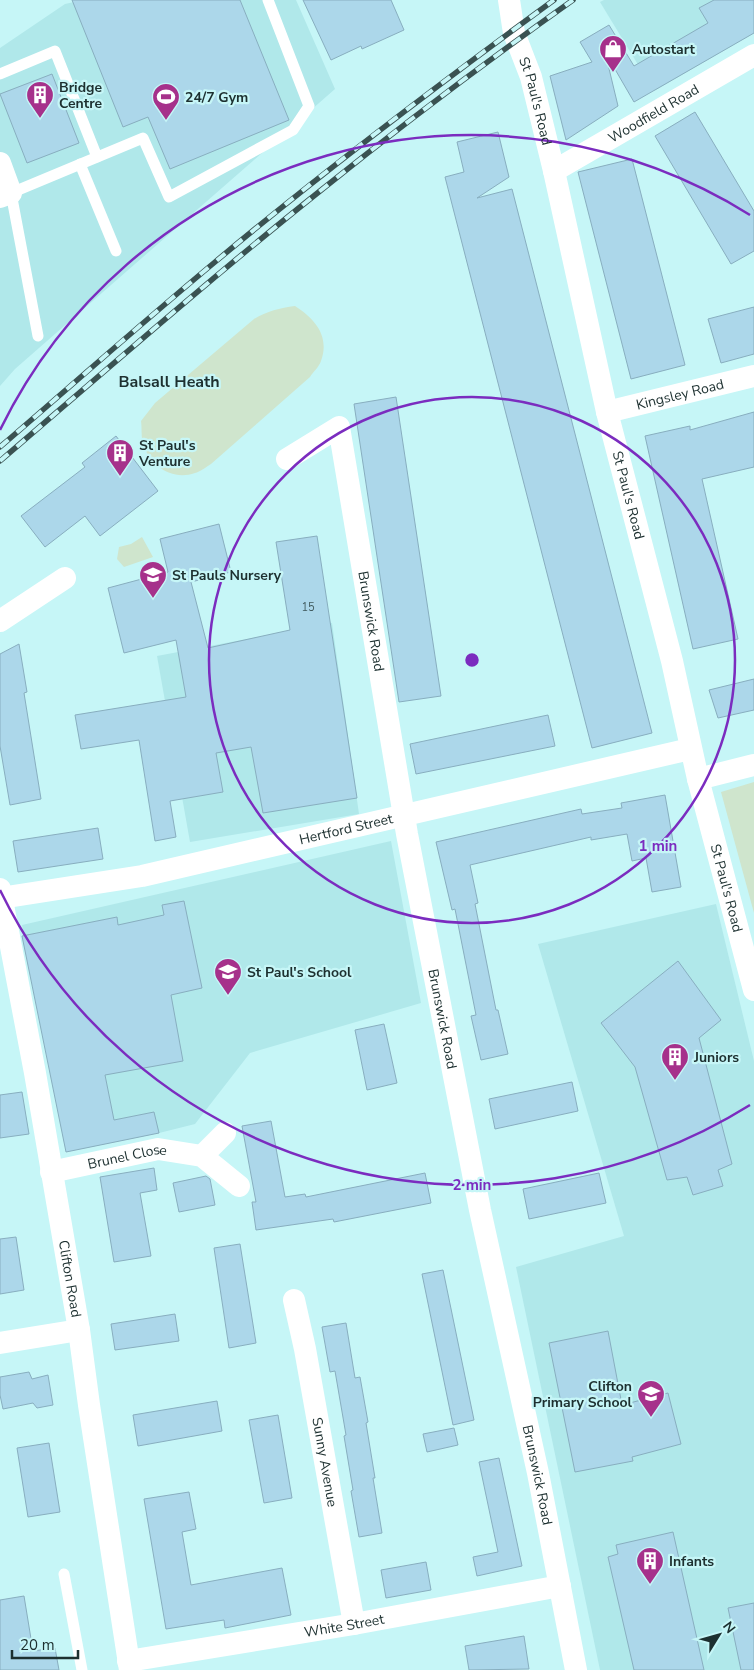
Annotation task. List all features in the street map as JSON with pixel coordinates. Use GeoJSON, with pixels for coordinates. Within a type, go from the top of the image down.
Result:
{"type":"FeatureCollection","features":[{"type":"Feature","properties":{"kind":"street","name":"St Paul's Road"},"geometry":{"type":"LineString","coordinates":[[509,0],[514,32],[531,77],[554,171],[607,412],[672,661],[690,749],[754,990]]}},
{"type":"Feature","properties":{"kind":"street","name":"Woodfield Road"},"geometry":{"type":"LineString","coordinates":[[554,171],[754,55]]}},
{"type":"Feature","properties":{"kind":"street"},"geometry":{"type":"LineString","coordinates":[[0,163],[6,195]]}},
{"type":"Feature","properties":{"kind":"street","name":"Kingsley Road"},"geometry":{"type":"LineString","coordinates":[[607,412],[754,376]]}},
{"type":"Feature","properties":{"kind":"street","name":"Brunswick Road"},"geometry":{"type":"LineString","coordinates":[[287,459],[339,427],[404,816],[480,1210],[538,1473],[576,1670]]}},
{"type":"Feature","properties":{"kind":"street"},"geometry":{"type":"LineString","coordinates":[[0,621],[65,578]]}},
{"type":"Feature","properties":{"kind":"street","name":"Hertford Street"},"geometry":{"type":"LineString","coordinates":[[1,894],[142,876],[690,749]]}},
{"type":"Feature","properties":{"kind":"street"},"geometry":{"type":"LineString","coordinates":[[698,779],[754,765]]}},
{"type":"Feature","properties":{"kind":"street","name":"Clifton Road"},"geometry":{"type":"LineString","coordinates":[[1,894],[35,1073],[79,1330],[129,1666]]}},
{"type":"Feature","properties":{"kind":"street"},"geometry":{"type":"LineString","coordinates":[[202,1156],[225,1133]]}},
{"type":"Feature","properties":{"kind":"street","name":"Brunel Close"},"geometry":{"type":"LineString","coordinates":[[51,1172],[158,1149],[202,1156],[239,1186]]}},
{"type":"Feature","properties":{"kind":"street","name":"Sunny Avenue"},"geometry":{"type":"LineString","coordinates":[[294,1300],[305,1349],[354,1624]]}},
{"type":"Feature","properties":{"kind":"street"},"geometry":{"type":"LineString","coordinates":[[0,1343],[79,1330]]}},
{"type":"Feature","properties":{"kind":"street","name":"White Street"},"geometry":{"type":"LineString","coordinates":[[129,1666],[560,1586]]}},
{"type":"Feature","properties":{"kind":"lane"},"geometry":{"type":"LineString","coordinates":[[38,336],[6,195],[143,138],[169,197],[293,130],[309,106],[268,0]]}},
{"type":"Feature","properties":{"kind":"lane"},"geometry":{"type":"LineString","coordinates":[[0,74],[55,51],[97,157]]}},
{"type":"Feature","properties":{"kind":"lane"},"geometry":{"type":"LineString","coordinates":[[80,164],[116,251]]}},
{"type":"Feature","properties":{"kind":"lane"},"geometry":{"type":"LineString","coordinates":[[64,1574],[82,1670]]}},
{"type":"Feature","properties":{"kind":"shaded area"},"geometry":{"type":"Polygon","coordinates":[[[83,0],[296,0],[335,89],[15,369],[0,386],[0,48],[65,4],[83,0]]]}},
{"type":"Feature","properties":{"kind":"shaded area"},"geometry":{"type":"Polygon","coordinates":[[[604,0],[754,0],[754,33],[654,91],[600,2],[604,0]]]}},
{"type":"Feature","properties":{"kind":"shaded area"},"geometry":{"type":"Polygon","coordinates":[[[332,623],[359,814],[190,842],[157,656],[332,623]]]}},
{"type":"Feature","properties":{"kind":"shaded area","name":"St Paul's School"},"geometry":{"type":"Polygon","coordinates":[[[391,841],[421,1003],[250,1053],[195,1124],[66,1152],[22,925],[391,841]]]}},
{"type":"Feature","properties":{"kind":"shaded area","name":"Clifton Primary School"},"geometry":{"type":"Polygon","coordinates":[[[716,904],[754,1061],[754,1670],[600,1670],[516,1267],[624,1236],[538,944],[716,904]]]}},
{"type":"Feature","properties":{"kind":"green space"},"geometry":{"type":"Polygon","coordinates":[[[295,306],[309,317],[319,329],[324,344],[321,361],[310,377],[201,471],[178,475],[163,470],[156,465],[146,452],[143,444],[141,421],[155,403],[254,319],[274,310],[295,306]]]}},
{"type":"Feature","properties":{"kind":"green space"},"geometry":{"type":"Polygon","coordinates":[[[142,537],[153,557],[124,567],[117,559],[119,547],[131,544],[142,537]]]}},
{"type":"Feature","properties":{"kind":"green space"},"geometry":{"type":"Polygon","coordinates":[[[754,782],[754,913],[721,792],[754,782]]]}},
{"type":"Feature","properties":{"kind":"building"},"geometry":{"type":"Polygon","coordinates":[[[72,0],[240,0],[289,120],[170,169],[148,117],[123,127],[72,0]]]}},
{"type":"Feature","properties":{"kind":"building"},"geometry":{"type":"Polygon","coordinates":[[[303,0],[391,0],[404,30],[362,49],[361,46],[331,60],[303,0]]]}},
{"type":"Feature","properties":{"kind":"building"},"geometry":{"type":"Polygon","coordinates":[[[714,0],[754,0],[754,33],[634,102],[605,52],[618,106],[566,140],[550,76],[592,62],[580,42],[609,25],[634,66],[708,23],[699,8],[714,0]]]}},
{"type":"Feature","properties":{"kind":"building","name":"Bridge Centre"},"geometry":{"type":"Polygon","coordinates":[[[52,74],[79,143],[27,163],[0,94],[52,74]]]}},
{"type":"Feature","properties":{"kind":"building"},"geometry":{"type":"Polygon","coordinates":[[[695,112],[754,211],[754,251],[731,264],[655,136],[695,112]]]}},
{"type":"Feature","properties":{"kind":"building"},"geometry":{"type":"Polygon","coordinates":[[[498,132],[509,177],[477,198],[512,189],[652,733],[592,748],[445,177],[464,172],[457,142],[498,132]]]}},
{"type":"Feature","properties":{"kind":"building"},"geometry":{"type":"Polygon","coordinates":[[[632,159],[685,365],[631,379],[578,172],[632,159]]]}},
{"type":"Feature","properties":{"kind":"building"},"geometry":{"type":"Polygon","coordinates":[[[754,307],[754,354],[721,363],[708,319],[754,307]]]}},
{"type":"Feature","properties":{"kind":"building"},"geometry":{"type":"Polygon","coordinates":[[[396,397],[441,696],[399,702],[354,404],[396,397]]]}},
{"type":"Feature","properties":{"kind":"building"},"geometry":{"type":"Polygon","coordinates":[[[754,412],[754,467],[702,479],[738,639],[693,649],[645,436],[690,426],[690,430],[754,412]]]}},
{"type":"Feature","properties":{"kind":"building"},"geometry":{"type":"Polygon","coordinates":[[[116,436],[158,491],[100,536],[85,516],[45,547],[21,516],[85,467],[82,463],[116,436]]]}},
{"type":"Feature","properties":{"kind":"building"},"geometry":{"type":"Polygon","coordinates":[[[219,524],[231,572],[191,582],[208,648],[290,630],[276,542],[317,536],[357,798],[263,813],[251,747],[216,753],[223,792],[170,801],[176,837],[155,841],[139,740],[81,749],[75,715],[186,697],[176,640],[124,653],[108,588],[168,572],[160,539],[219,524]]]}},
{"type":"Feature","properties":{"kind":"building"},"geometry":{"type":"Polygon","coordinates":[[[19,644],[27,692],[24,693],[41,799],[10,805],[0,746],[0,654],[19,644]]]}},
{"type":"Feature","properties":{"kind":"building"},"geometry":{"type":"Polygon","coordinates":[[[754,679],[754,710],[718,718],[709,690],[754,679]]]}},
{"type":"Feature","properties":{"kind":"building"},"geometry":{"type":"Polygon","coordinates":[[[548,715],[555,746],[416,774],[410,744],[548,715]]]}},
{"type":"Feature","properties":{"kind":"building"},"geometry":{"type":"Polygon","coordinates":[[[665,795],[681,887],[652,892],[646,858],[632,861],[627,834],[591,840],[591,837],[470,865],[478,903],[475,904],[496,1010],[498,1010],[508,1054],[481,1060],[471,1016],[476,1015],[455,909],[452,910],[436,842],[581,809],[582,814],[622,808],[621,803],[665,795]]]}},
{"type":"Feature","properties":{"kind":"building"},"geometry":{"type":"Polygon","coordinates":[[[98,828],[103,859],[18,872],[13,841],[98,828]]]}},
{"type":"Feature","properties":{"kind":"building"},"geometry":{"type":"Polygon","coordinates":[[[184,901],[202,988],[171,995],[183,1061],[105,1075],[114,1120],[154,1112],[159,1133],[66,1152],[22,936],[117,917],[118,925],[164,915],[162,905],[184,901]]]}},
{"type":"Feature","properties":{"kind":"building","name":"Juniors"},"geometry":{"type":"Polygon","coordinates":[[[678,961],[721,1020],[699,1038],[732,1164],[718,1170],[723,1186],[693,1195],[687,1177],[667,1180],[635,1067],[601,1023],[678,961]]]}},
{"type":"Feature","properties":{"kind":"building"},"geometry":{"type":"Polygon","coordinates":[[[384,1024],[397,1083],[367,1090],[355,1030],[384,1024]]]}},
{"type":"Feature","properties":{"kind":"building"},"geometry":{"type":"Polygon","coordinates":[[[572,1082],[578,1111],[495,1129],[489,1099],[572,1082]]]}},
{"type":"Feature","properties":{"kind":"building"},"geometry":{"type":"Polygon","coordinates":[[[22,1092],[29,1134],[0,1138],[0,1095],[22,1092]]]}},
{"type":"Feature","properties":{"kind":"building"},"geometry":{"type":"Polygon","coordinates":[[[271,1121],[285,1197],[305,1194],[306,1197],[425,1173],[431,1203],[334,1222],[333,1219],[256,1230],[252,1202],[256,1202],[242,1126],[271,1121]]]}},
{"type":"Feature","properties":{"kind":"building"},"geometry":{"type":"Polygon","coordinates":[[[154,1168],[157,1190],[140,1193],[151,1256],[114,1262],[100,1177],[154,1168]]]}},
{"type":"Feature","properties":{"kind":"building"},"geometry":{"type":"Polygon","coordinates":[[[599,1173],[606,1203],[529,1219],[523,1189],[599,1173]]]}},
{"type":"Feature","properties":{"kind":"building"},"geometry":{"type":"Polygon","coordinates":[[[206,1176],[210,1179],[215,1205],[179,1212],[173,1183],[206,1176]]]}},
{"type":"Feature","properties":{"kind":"building"},"geometry":{"type":"Polygon","coordinates":[[[16,1237],[24,1290],[0,1294],[0,1239],[16,1237]]]}},
{"type":"Feature","properties":{"kind":"building"},"geometry":{"type":"Polygon","coordinates":[[[240,1244],[256,1343],[229,1348],[214,1248],[240,1244]]]}},
{"type":"Feature","properties":{"kind":"building"},"geometry":{"type":"Polygon","coordinates":[[[443,1270],[474,1420],[453,1425],[422,1274],[443,1270]]]}},
{"type":"Feature","properties":{"kind":"building"},"geometry":{"type":"Polygon","coordinates":[[[175,1314],[179,1341],[115,1350],[111,1324],[175,1314]]]}},
{"type":"Feature","properties":{"kind":"building"},"geometry":{"type":"Polygon","coordinates":[[[346,1323],[355,1378],[360,1377],[368,1422],[366,1423],[382,1533],[359,1537],[351,1491],[353,1490],[344,1436],[346,1435],[335,1371],[330,1372],[322,1327],[346,1323]]]}},
{"type":"Feature","properties":{"kind":"building"},"geometry":{"type":"Polygon","coordinates":[[[608,1331],[622,1405],[668,1393],[681,1444],[632,1457],[633,1461],[575,1472],[549,1343],[608,1331]]]}},
{"type":"Feature","properties":{"kind":"building"},"geometry":{"type":"Polygon","coordinates":[[[29,1372],[32,1379],[48,1375],[53,1405],[37,1408],[33,1403],[3,1409],[0,1395],[0,1377],[29,1372]]]}},
{"type":"Feature","properties":{"kind":"building"},"geometry":{"type":"Polygon","coordinates":[[[217,1401],[222,1431],[138,1446],[133,1415],[217,1401]]]}},
{"type":"Feature","properties":{"kind":"building"},"geometry":{"type":"Polygon","coordinates":[[[278,1415],[292,1498],[264,1503],[249,1420],[278,1415]]]}},
{"type":"Feature","properties":{"kind":"building"},"geometry":{"type":"Polygon","coordinates":[[[454,1428],[458,1445],[427,1452],[423,1434],[454,1428]]]}},
{"type":"Feature","properties":{"kind":"building"},"geometry":{"type":"Polygon","coordinates":[[[49,1443],[60,1512],[28,1517],[17,1448],[49,1443]]]}},
{"type":"Feature","properties":{"kind":"building"},"geometry":{"type":"Polygon","coordinates":[[[499,1458],[522,1566],[477,1576],[473,1557],[498,1552],[479,1462],[499,1458]]]}},
{"type":"Feature","properties":{"kind":"building"},"geometry":{"type":"Polygon","coordinates":[[[189,1492],[196,1529],[182,1532],[191,1585],[282,1568],[291,1615],[225,1628],[224,1620],[166,1629],[144,1499],[189,1492]]]}},
{"type":"Feature","properties":{"kind":"building","name":"Infants"},"geometry":{"type":"Polygon","coordinates":[[[673,1532],[704,1670],[634,1670],[608,1557],[618,1554],[616,1545],[673,1532]]]}},
{"type":"Feature","properties":{"kind":"building"},"geometry":{"type":"Polygon","coordinates":[[[426,1562],[431,1590],[386,1598],[381,1570],[426,1562]]]}},
{"type":"Feature","properties":{"kind":"building"},"geometry":{"type":"Polygon","coordinates":[[[24,1596],[33,1651],[55,1648],[59,1670],[0,1670],[0,1600],[24,1596]]]}},
{"type":"Feature","properties":{"kind":"building"},"geometry":{"type":"Polygon","coordinates":[[[754,1603],[754,1670],[741,1670],[728,1608],[754,1603]]]}},
{"type":"Feature","properties":{"kind":"building"},"geometry":{"type":"Polygon","coordinates":[[[524,1636],[529,1669],[469,1670],[465,1646],[524,1636]]]}},
{"type":"Feature","properties":{"kind":"railway"},"geometry":{"type":"LineString","coordinates":[[0,447],[188,285],[298,194],[554,0]]}},
{"type":"Feature","properties":{"kind":"railway"},"geometry":{"type":"LineString","coordinates":[[0,461],[199,291],[320,191],[445,94],[573,0]]}},
{"type":"Feature","properties":{"kind":"place","name":"Autostart"},"geometry":{"type":"Point","coordinates":[613,73]}},
{"type":"Feature","properties":{"kind":"place","name":"Bridge Centre"},"geometry":{"type":"Point","coordinates":[40,119]}},
{"type":"Feature","properties":{"kind":"place","name":"24/7 Gym"},"geometry":{"type":"Point","coordinates":[166,121]}},
{"type":"Feature","properties":{"kind":"place","name":"St Paul's Venture"},"geometry":{"type":"Point","coordinates":[120,477]}},
{"type":"Feature","properties":{"kind":"place","name":"St Pauls Nursery"},"geometry":{"type":"Point","coordinates":[153,599]}},
{"type":"Feature","properties":{"kind":"place","name":"St Paul's School"},"geometry":{"type":"Point","coordinates":[228,996]}},
{"type":"Feature","properties":{"kind":"place","name":"Juniors"},"geometry":{"type":"Point","coordinates":[675,1081]}},
{"type":"Feature","properties":{"kind":"place","name":"Clifton Primary School"},"geometry":{"type":"Point","coordinates":[651,1418]}},
{"type":"Feature","properties":{"kind":"place","name":"Infants"},"geometry":{"type":"Point","coordinates":[650,1585]}},
{"type":"Feature","properties":{"kind":"district","name":"Balsall Heath"},"geometry":{"type":"Point","coordinates":[169,381]}}]}
